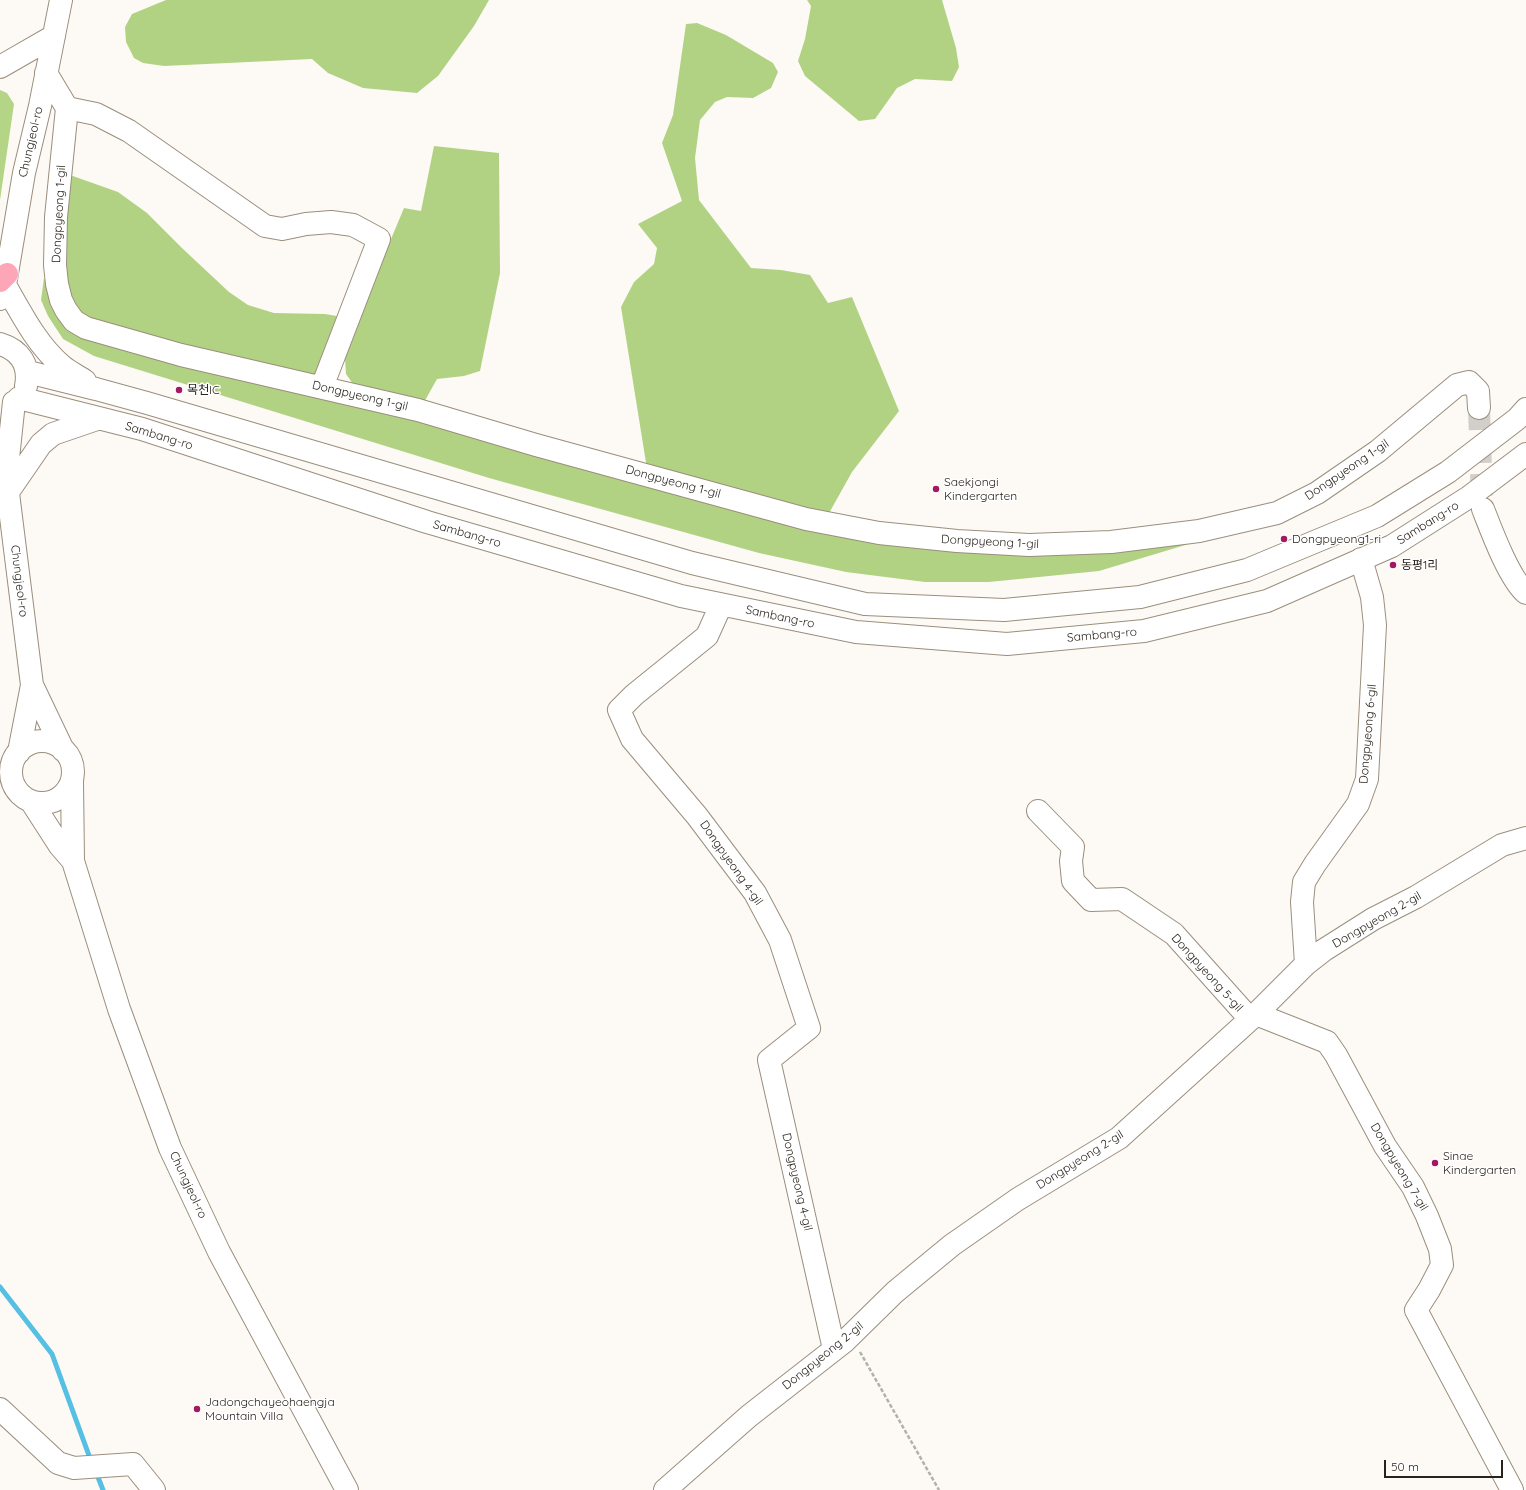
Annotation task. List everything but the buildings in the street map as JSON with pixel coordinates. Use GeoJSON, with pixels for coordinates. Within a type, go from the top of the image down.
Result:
{"type":"FeatureCollection","features":[{"type":"Feature","properties":{"kind":"street","name":"Chungjeol-ro"},"geometry":{"type":"LineString","coordinates":[[61,0],[24,173],[3,285],[24,364],[26,386],[11,403],[5,478],[32,685],[64,750]]}},
{"type":"Feature","properties":{"kind":"street"},"geometry":{"type":"LineString","coordinates":[[0,67],[54,36]]}},
{"type":"Feature","properties":{"kind":"street"},"geometry":{"type":"LineString","coordinates":[[46,74],[67,108],[96,114],[129,131],[265,226],[282,229],[306,224],[331,222],[353,225],[379,239],[322,387]]}},
{"type":"Feature","properties":{"kind":"street","name":"Dongpyeong 1-gil"},"geometry":{"type":"LineString","coordinates":[[67,108],[56,217],[55,265],[61,300],[74,321],[86,328],[181,355],[418,410],[536,445],[806,519],[879,533],[957,541],[1029,545],[1118,542],[1199,531],[1277,513],[1317,493],[1378,452],[1457,384],[1469,382],[1478,391],[1479,408]]}},
{"type":"Feature","properties":{"kind":"street"},"geometry":{"type":"LineString","coordinates":[[3,285],[27,324],[43,346],[62,366],[96,389]]}},
{"type":"Feature","properties":{"kind":"street"},"geometry":{"type":"LineString","coordinates":[[0,344],[15,350],[24,364],[96,389],[692,563],[865,604],[1004,610],[1140,596],[1247,570],[1377,516],[1448,472],[1517,419],[1526,409]]}},
{"type":"Feature","properties":{"kind":"street","name":"Sambang-ro"},"geometry":{"type":"LineString","coordinates":[[11,403],[97,419],[142,430],[427,522],[681,596],[856,632],[1008,644],[1144,632],[1266,601],[1392,546],[1469,497],[1526,454]]}},
{"type":"Feature","properties":{"kind":"street"},"geometry":{"type":"LineString","coordinates":[[5,478],[53,434],[97,419]]}},
{"type":"Feature","properties":{"kind":"street"},"geometry":{"type":"LineString","coordinates":[[1483,509],[1502,555],[1524,583]]}},
{"type":"Feature","properties":{"kind":"street","name":"Dongpyeong 6-gil"},"geometry":{"type":"LineString","coordinates":[[1306,964],[1302,902],[1304,882],[1319,858],[1358,804],[1367,779],[1375,625],[1372,597],[1361,559]]}},
{"type":"Feature","properties":{"kind":"street","name":"Dongpyeong 4-gil"},"geometry":{"type":"LineString","coordinates":[[721,605],[707,636],[634,695],[619,710],[632,739],[698,816],[756,894],[780,940],[809,1028],[769,1060],[842,1342]]}},
{"type":"Feature","properties":{"kind":"street","name":"Chungjeol-ro"},"geometry":{"type":"LineString","coordinates":[[11,759],[32,685]]}},
{"type":"Feature","properties":{"kind":"street"},"geometry":{"type":"LineString","coordinates":[[41,741],[53,744],[64,750],[69,757],[73,773],[72,781],[63,795],[48,803],[39,803],[17,796],[11,776],[11,759],[25,747],[32,743],[41,741]]}},
{"type":"Feature","properties":{"kind":"street","name":"Chungjeol-ro"},"geometry":{"type":"LineString","coordinates":[[72,781],[73,861],[119,1009],[170,1148],[219,1252],[347,1490]]}},
{"type":"Feature","properties":{"kind":"street","name":"Chungjeol-ro"},"geometry":{"type":"LineString","coordinates":[[17,796],[73,861]]}},
{"type":"Feature","properties":{"kind":"street","name":"Dongpyeong 5-gil"},"geometry":{"type":"LineString","coordinates":[[1038,811],[1072,847],[1071,861],[1073,881],[1091,900],[1122,899],[1174,934],[1253,1017]]}},
{"type":"Feature","properties":{"kind":"street","name":"Dongpyeong 2-gil"},"geometry":{"type":"LineString","coordinates":[[665,1490],[749,1416],[842,1342],[895,1292],[952,1245],[1018,1199],[1119,1138],[1253,1017],[1306,964],[1324,950],[1373,919],[1416,897],[1502,845],[1526,838]]}},
{"type":"Feature","properties":{"kind":"street","name":"Dongpyeong 7-gil"},"geometry":{"type":"LineString","coordinates":[[1253,1017],[1328,1042],[1385,1146],[1413,1187],[1427,1216],[1440,1249],[1442,1265],[1429,1290],[1416,1310],[1512,1490]]}},
{"type":"Feature","properties":{"kind":"street"},"geometry":{"type":"LineString","coordinates":[[0,1409],[58,1463],[74,1468],[133,1464],[154,1490]]}},
{"type":"Feature","properties":{"kind":"path"},"geometry":{"type":"LineString","coordinates":[[842,1342],[939,1490]]}},
{"type":"Feature","properties":{"kind":"green space"},"geometry":{"type":"Polygon","coordinates":[[[166,0],[489,0],[474,26],[438,76],[417,93],[363,88],[328,73],[312,59],[164,66],[143,63],[134,58],[126,42],[125,27],[132,14],[166,0]]]}},
{"type":"Feature","properties":{"kind":"green space"},"geometry":{"type":"Polygon","coordinates":[[[807,0],[942,0],[956,48],[959,67],[952,81],[915,79],[897,88],[875,119],[859,121],[805,76],[798,61],[805,39],[811,6],[807,0]]]}},
{"type":"Feature","properties":{"kind":"green space"},"geometry":{"type":"Polygon","coordinates":[[[697,23],[726,35],[773,63],[778,72],[771,88],[753,98],[727,97],[715,102],[700,120],[695,158],[699,200],[751,268],[781,270],[810,275],[828,303],[852,297],[899,411],[852,472],[828,515],[647,469],[621,307],[634,282],[654,264],[657,248],[638,224],[682,201],[662,143],[673,115],[686,24],[697,23]]]}},
{"type":"Feature","properties":{"kind":"green space"},"geometry":{"type":"Polygon","coordinates":[[[0,90],[7,93],[14,104],[0,200],[0,90]]]}},
{"type":"Feature","properties":{"kind":"green space"},"geometry":{"type":"Polygon","coordinates":[[[434,146],[499,153],[500,273],[480,371],[464,376],[437,379],[423,404],[353,384],[346,374],[345,358],[352,332],[404,208],[421,211],[434,146]]]}},
{"type":"Feature","properties":{"kind":"green space"},"geometry":{"type":"Polygon","coordinates":[[[70,175],[118,192],[147,213],[229,292],[248,305],[274,313],[325,314],[337,316],[330,347],[313,377],[95,326],[78,315],[62,271],[70,175]]]}},
{"type":"Feature","properties":{"kind":"green space"},"geometry":{"type":"Polygon","coordinates":[[[44,278],[57,309],[303,391],[512,446],[758,514],[1132,550],[1192,543],[1099,571],[989,582],[925,582],[846,572],[759,553],[489,478],[94,356],[63,339],[48,316],[41,300],[44,278]]]}},
{"type":"Feature","properties":{"kind":"waterway"},"geometry":{"type":"LineString","coordinates":[[0,1287],[52,1354],[91,1461]]}},
{"type":"Feature","properties":{"kind":"waterway"},"geometry":{"type":"LineString","coordinates":[[96,1472],[103,1490]]}},
{"type":"Feature","properties":{"kind":"tunnel"},"geometry":{"type":"LineString","coordinates":[[1479,408],[1482,503]]}},
{"type":"Feature","properties":{"kind":"place","name":"목천IC"},"geometry":{"type":"Point","coordinates":[179,390]}},
{"type":"Feature","properties":{"kind":"place","name":"Saekjongi Kindergarten"},"geometry":{"type":"Point","coordinates":[936,489]}},
{"type":"Feature","properties":{"kind":"place","name":"Dongpyeong1-ri"},"geometry":{"type":"Point","coordinates":[1284,539]}},
{"type":"Feature","properties":{"kind":"place","name":"동평1리"},"geometry":{"type":"Point","coordinates":[1393,565]}},
{"type":"Feature","properties":{"kind":"place","name":"Sinae Kindergarten"},"geometry":{"type":"Point","coordinates":[1435,1163]}},
{"type":"Feature","properties":{"kind":"place","name":"Jadongchayeohaengja Mountain Villa"},"geometry":{"type":"Point","coordinates":[197,1409]}}]}
